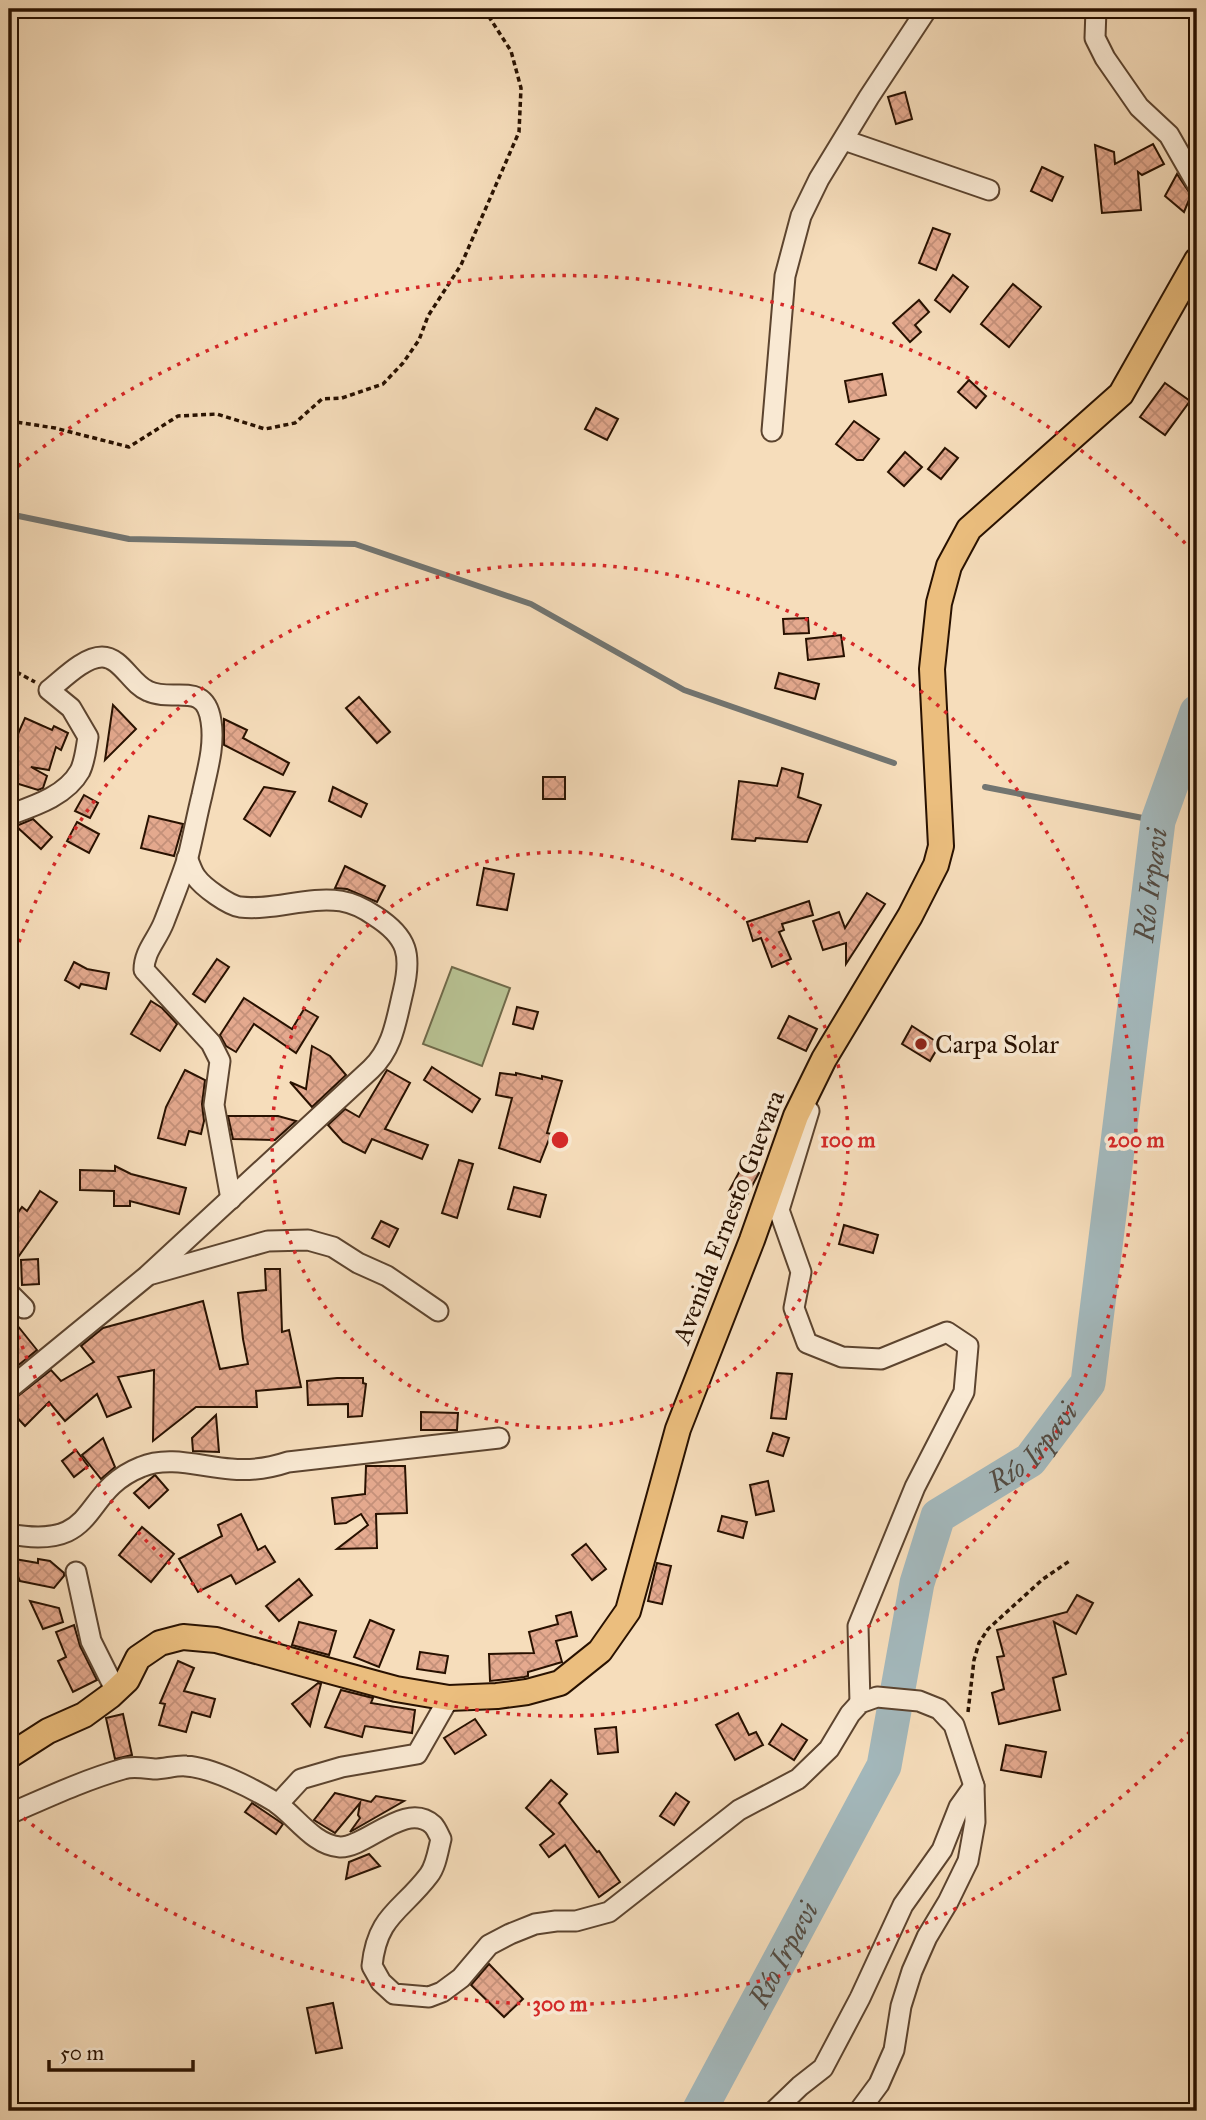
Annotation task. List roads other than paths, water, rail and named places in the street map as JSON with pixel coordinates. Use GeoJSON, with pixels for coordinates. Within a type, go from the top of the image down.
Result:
{"type":"FeatureCollection","features":[{"type":"Feature","properties":{"kind":"main road","name":"Avenida Ernesto Guevara"},"geometry":{"type":"LineString","coordinates":[[9,1756],[48,1731],[84,1715],[127,1681],[138,1658],[160,1643],[183,1637],[216,1640],[396,1689],[449,1698],[527,1692],[559,1683],[600,1651],[628,1611],[678,1429],[752,1240],[796,1115],[815,1077],[910,916],[936,864],[941,846],[932,669],[939,603],[949,566],[969,529],[1121,394],[1197,260]]}},
{"type":"Feature","properties":{"kind":"street"},"geometry":{"type":"LineString","coordinates":[[772,431],[785,276],[801,216],[819,179],[927,9]]}},
{"type":"Feature","properties":{"kind":"street"},"geometry":{"type":"LineString","coordinates":[[1096,9],[1095,38],[1105,58],[1139,107],[1168,135],[1197,184]]}},
{"type":"Feature","properties":{"kind":"street"},"geometry":{"type":"LineString","coordinates":[[844,140],[989,190]]}},
{"type":"Feature","properties":{"kind":"street"},"geometry":{"type":"LineString","coordinates":[[9,815],[37,805],[64,790],[80,770],[88,737],[71,708],[49,690],[89,660],[101,656],[112,659],[138,687],[152,693],[191,695],[200,698],[209,710],[212,724],[211,755],[187,858],[162,926],[144,957],[144,970],[211,1043],[220,1061],[214,1105],[231,1199]]}},
{"type":"Feature","properties":{"kind":"street"},"geometry":{"type":"LineString","coordinates":[[9,1389],[147,1276],[383,1057],[390,1045],[408,972],[407,954],[394,928],[361,908],[342,901],[264,907],[237,906],[206,887],[194,875],[187,858]]}},
{"type":"Feature","properties":{"kind":"street"},"geometry":{"type":"LineString","coordinates":[[815,1077],[807,1121],[779,1210],[801,1272],[794,1308],[807,1343],[842,1357],[881,1359],[947,1332],[968,1346],[964,1392],[915,1487],[858,1626],[869,1700]]}},
{"type":"Feature","properties":{"kind":"street"},"geometry":{"type":"LineString","coordinates":[[147,1276],[268,1241],[308,1240],[332,1247],[387,1276],[438,1311]]}},
{"type":"Feature","properties":{"kind":"street"},"geometry":{"type":"LineString","coordinates":[[9,1293],[24,1308]]}},
{"type":"Feature","properties":{"kind":"street"},"geometry":{"type":"LineString","coordinates":[[9,1534],[32,1539],[58,1536],[77,1527],[119,1477],[144,1465],[176,1461],[234,1470],[271,1468],[288,1462],[499,1438]]}},
{"type":"Feature","properties":{"kind":"street"},"geometry":{"type":"LineString","coordinates":[[76,1572],[91,1641],[116,1691]]}},
{"type":"Feature","properties":{"kind":"street"},"geometry":{"type":"LineString","coordinates":[[278,1804],[302,1779],[342,1767],[417,1754],[449,1698]]}},
{"type":"Feature","properties":{"kind":"street"},"geometry":{"type":"LineString","coordinates":[[9,1814],[66,1789],[126,1768],[170,1769],[185,1766],[253,1789],[278,1804],[299,1824],[322,1840],[340,1847],[356,1843],[400,1820],[418,1819],[433,1825],[441,1839],[431,1873],[394,1911],[378,1934],[372,1966],[381,1982],[394,1994],[429,1997],[443,1992],[461,1978],[489,1945],[510,1934],[535,1924],[598,1917],[623,1903],[739,1810],[799,1779],[829,1749],[850,1714],[869,1700],[919,1701],[939,1709],[954,1725],[974,1786],[975,1822],[968,1861],[948,1902],[926,1937],[912,1972],[901,2006],[894,2050],[879,2084],[859,2111]]}},
{"type":"Feature","properties":{"kind":"street"},"geometry":{"type":"LineString","coordinates":[[774,2111],[823,2068],[860,1998],[903,1905],[943,1850],[959,1807],[974,1786]]}},
{"type":"Feature","properties":{"kind":"waterway"},"geometry":{"type":"LineString","coordinates":[[9,514],[129,539],[355,544],[531,604],[684,690],[894,763]]}},
{"type":"Feature","properties":{"kind":"waterway","name":"Río Irpavi"},"geometry":{"type":"LineString","coordinates":[[699,2111],[884,1766],[917,1583],[938,1516],[1030,1460],[1088,1383],[1158,821],[1197,712]]}},
{"type":"Feature","properties":{"kind":"waterway"},"geometry":{"type":"LineString","coordinates":[[985,787],[1158,821]]}},
{"type":"Feature","properties":{"kind":"place","name":"Carpa Solar"},"geometry":{"type":"Point","coordinates":[921,1044]}}]}
